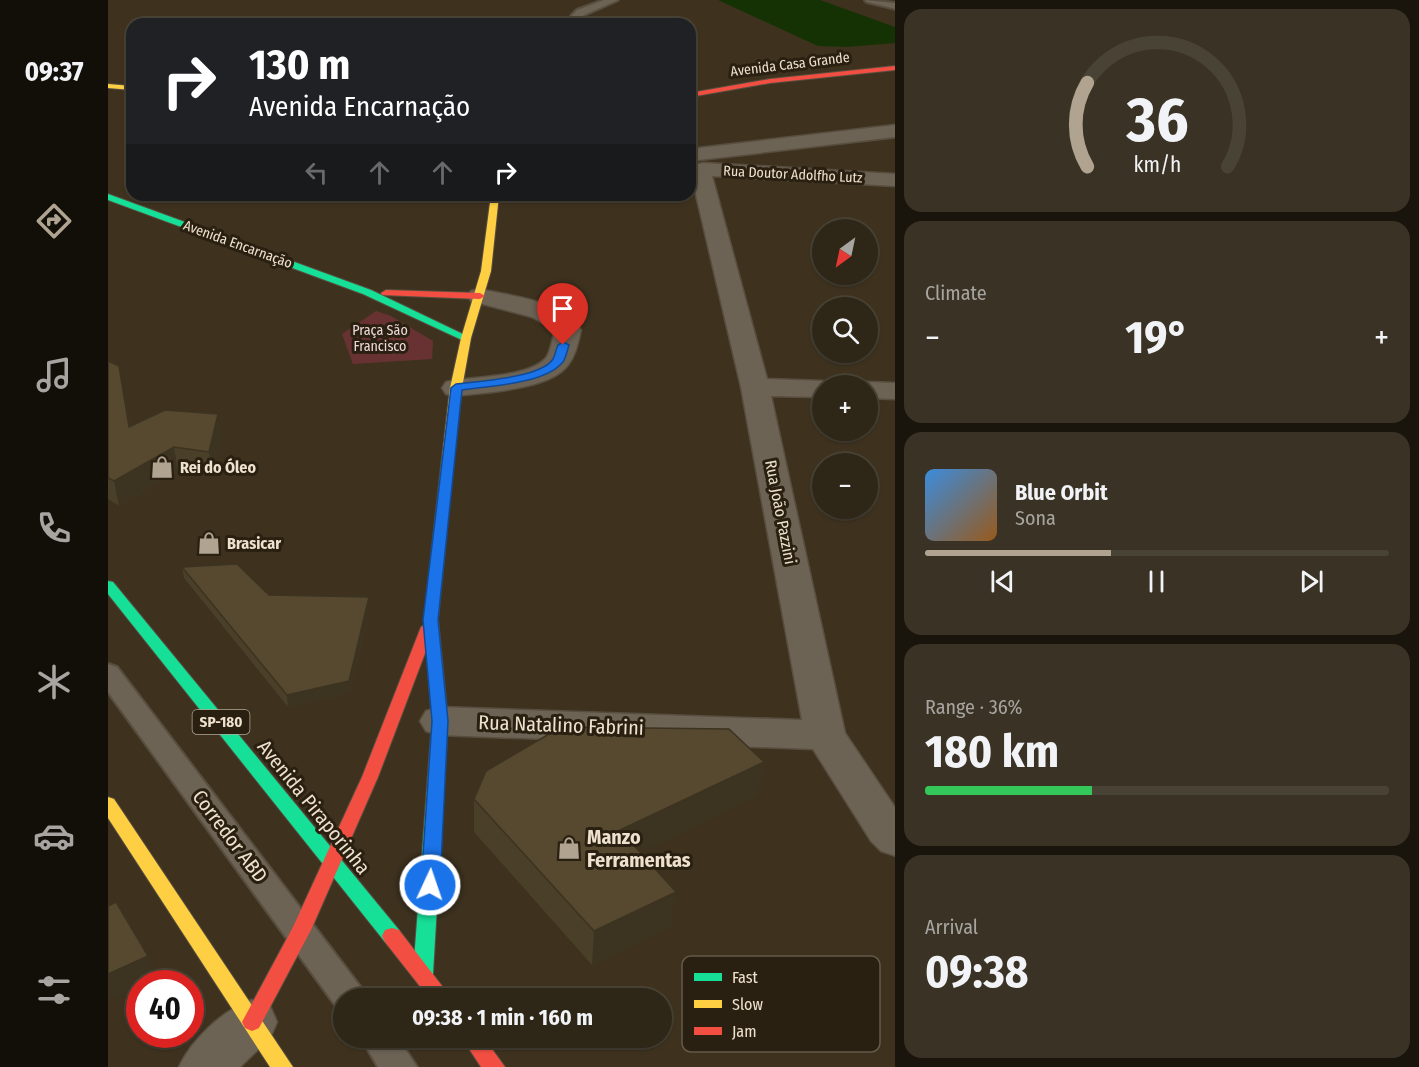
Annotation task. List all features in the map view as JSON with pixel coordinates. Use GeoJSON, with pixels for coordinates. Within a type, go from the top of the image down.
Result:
{"type":"FeatureCollection","features":[{"type":"Feature","properties":{"kind":"street","name":"Avenida Casa Grande"},"geometry":{"type":"LineString","coordinates":[[696,81],[790,68],[895,58]]}},
{"type":"Feature","properties":{"kind":"street","name":"Avenida Casa Grande"},"geometry":{"type":"LineString","coordinates":[[696,94],[795,78],[895,68]]}},
{"type":"Feature","properties":{"kind":"street"},"geometry":{"type":"LineString","coordinates":[[108,86],[126,88]]}},
{"type":"Feature","properties":{"kind":"street"},"geometry":{"type":"LineString","coordinates":[[108,96],[126,98]]}},
{"type":"Feature","properties":{"kind":"street"},"geometry":{"type":"LineString","coordinates":[[696,163],[782,144],[895,131]]}},
{"type":"Feature","properties":{"kind":"street"},"geometry":{"type":"LineString","coordinates":[[782,144],[774,156],[781,163],[809,175]]}},
{"type":"Feature","properties":{"kind":"street","name":"Rua Doutor Adolfho Lutz"},"geometry":{"type":"LineString","coordinates":[[696,164],[809,175],[895,180]]}},
{"type":"Feature","properties":{"kind":"street","name":"Rua João Pazzini"},"geometry":{"type":"LineString","coordinates":[[696,175],[755,387],[825,735],[886,829],[895,837]]}},
{"type":"Feature","properties":{"kind":"street","name":"Avenida Encarnação"},"geometry":{"type":"LineString","coordinates":[[108,197],[367,292],[466,338]]}},
{"type":"Feature","properties":{"kind":"street"},"geometry":{"type":"LineString","coordinates":[[423,974],[440,721],[430,620],[456,388],[466,338],[486,271],[494,201]]}},
{"type":"Feature","properties":{"kind":"street","name":"Avenida Encarnação"},"geometry":{"type":"LineString","coordinates":[[367,292],[480,296],[548,315],[563,322],[568,330],[558,361],[548,369],[533,375],[456,388]]}},
{"type":"Feature","properties":{"kind":"street"},"geometry":{"type":"LineString","coordinates":[[755,387],[812,389]]}},
{"type":"Feature","properties":{"kind":"street"},"geometry":{"type":"LineString","coordinates":[[878,390],[895,391]]}},
{"type":"Feature","properties":{"kind":"street","name":"Avenida Piraporinha"},"geometry":{"type":"LineString","coordinates":[[108,585],[434,988]]}},
{"type":"Feature","properties":{"kind":"street"},"geometry":{"type":"LineString","coordinates":[[205,1067],[252,1022],[301,930],[370,777],[430,620]]}},
{"type":"Feature","properties":{"kind":"street","name":"Rua Natalino Fabrini"},"geometry":{"type":"LineString","coordinates":[[440,721],[825,735]]}},
{"type":"Feature","properties":{"kind":"street"},"geometry":{"type":"LineString","coordinates":[[108,804],[282,1067]]}},
{"type":"Feature","properties":{"kind":"street"},"geometry":{"type":"LineString","coordinates":[[480,1048],[494,1067]]}},
{"type":"Feature","properties":{"kind":"lane"},"geometry":{"type":"LineString","coordinates":[[578,18],[576,16],[580,12],[613,0]]}},
{"type":"Feature","properties":{"kind":"lane"},"geometry":{"type":"LineString","coordinates":[[870,0],[895,6]]}},
{"type":"Feature","properties":{"kind":"lane","name":"Corredor ABD"},"geometry":{"type":"LineString","coordinates":[[108,673],[342,988]]}},
{"type":"Feature","properties":{"kind":"lane"},"geometry":{"type":"LineString","coordinates":[[385,1048],[399,1067]]}},
{"type":"Feature","properties":{"kind":"green space","name":"Praça São Francisco"},"geometry":{"type":"Polygon","coordinates":[[[376,311],[391,316],[433,341],[432,359],[353,364],[342,334],[376,311]]]}},
{"type":"Feature","properties":{"kind":"shaded area"},"geometry":{"type":"Polygon","coordinates":[[[718,0],[820,0],[895,27],[895,43],[847,47],[818,46],[718,0]]]}},
{"type":"Feature","properties":{"kind":"building"},"geometry":{"type":"Polygon","coordinates":[[[108,361],[119,366],[129,427],[165,410],[218,414],[209,452],[174,447],[114,481],[108,478],[108,361]]]}},
{"type":"Feature","properties":{"kind":"building"},"geometry":{"type":"Polygon","coordinates":[[[237,564],[269,595],[369,597],[349,681],[287,695],[182,567],[237,564]]]}},
{"type":"Feature","properties":{"kind":"building","name":"Manzo Ferramentas"},"geometry":{"type":"Polygon","coordinates":[[[561,727],[729,729],[764,762],[620,830],[676,892],[594,931],[474,799],[486,771],[561,727]]]}},
{"type":"Feature","properties":{"kind":"building"},"geometry":{"type":"Polygon","coordinates":[[[116,902],[148,956],[108,974],[108,906],[116,902]]]}},
{"type":"Feature","properties":{"kind":"traffic: fast"},"geometry":{"type":"LineString","coordinates":[[108,197],[367,292],[466,338]]}},
{"type":"Feature","properties":{"kind":"traffic: fast"},"geometry":{"type":"LineString","coordinates":[[423,974],[440,721],[431,619],[448,458]]}},
{"type":"Feature","properties":{"kind":"traffic: fast"},"geometry":{"type":"LineString","coordinates":[[108,585],[392,936]]}},
{"type":"Feature","properties":{"kind":"traffic: slow"},"geometry":{"type":"LineString","coordinates":[[108,86],[126,88]]}},
{"type":"Feature","properties":{"kind":"traffic: slow"},"geometry":{"type":"LineString","coordinates":[[448,458],[456,388],[466,338],[486,271],[494,201]]}},
{"type":"Feature","properties":{"kind":"traffic: slow"},"geometry":{"type":"LineString","coordinates":[[108,804],[282,1067]]}},
{"type":"Feature","properties":{"kind":"traffic: jam"},"geometry":{"type":"LineString","coordinates":[[696,94],[770,81],[895,68]]}},
{"type":"Feature","properties":{"kind":"traffic: jam"},"geometry":{"type":"LineString","coordinates":[[386,293],[480,296]]}},
{"type":"Feature","properties":{"kind":"traffic: jam"},"geometry":{"type":"LineString","coordinates":[[252,1022],[301,930],[370,777],[428,627]]}},
{"type":"Feature","properties":{"kind":"traffic: jam"},"geometry":{"type":"LineString","coordinates":[[392,936],[433,988]]}},
{"type":"Feature","properties":{"kind":"traffic: jam"},"geometry":{"type":"LineString","coordinates":[[480,1048],[494,1067]]}},
{"type":"Feature","properties":{"kind":"place","name":"Rei do Óleo"},"geometry":{"type":"Point","coordinates":[162,467]}},
{"type":"Feature","properties":{"kind":"place","name":"Brasicar"},"geometry":{"type":"Point","coordinates":[209,543]}},
{"type":"Feature","properties":{"kind":"place","name":"Manzo Ferramentas"},"geometry":{"type":"Point","coordinates":[569,848]}},
{"type":"Feature","properties":{"kind":"route"},"geometry":{"type":"LineString","coordinates":[[430,885],[440,721],[430,620],[456,388],[533,375],[548,369],[558,361],[563,345]]}}]}
